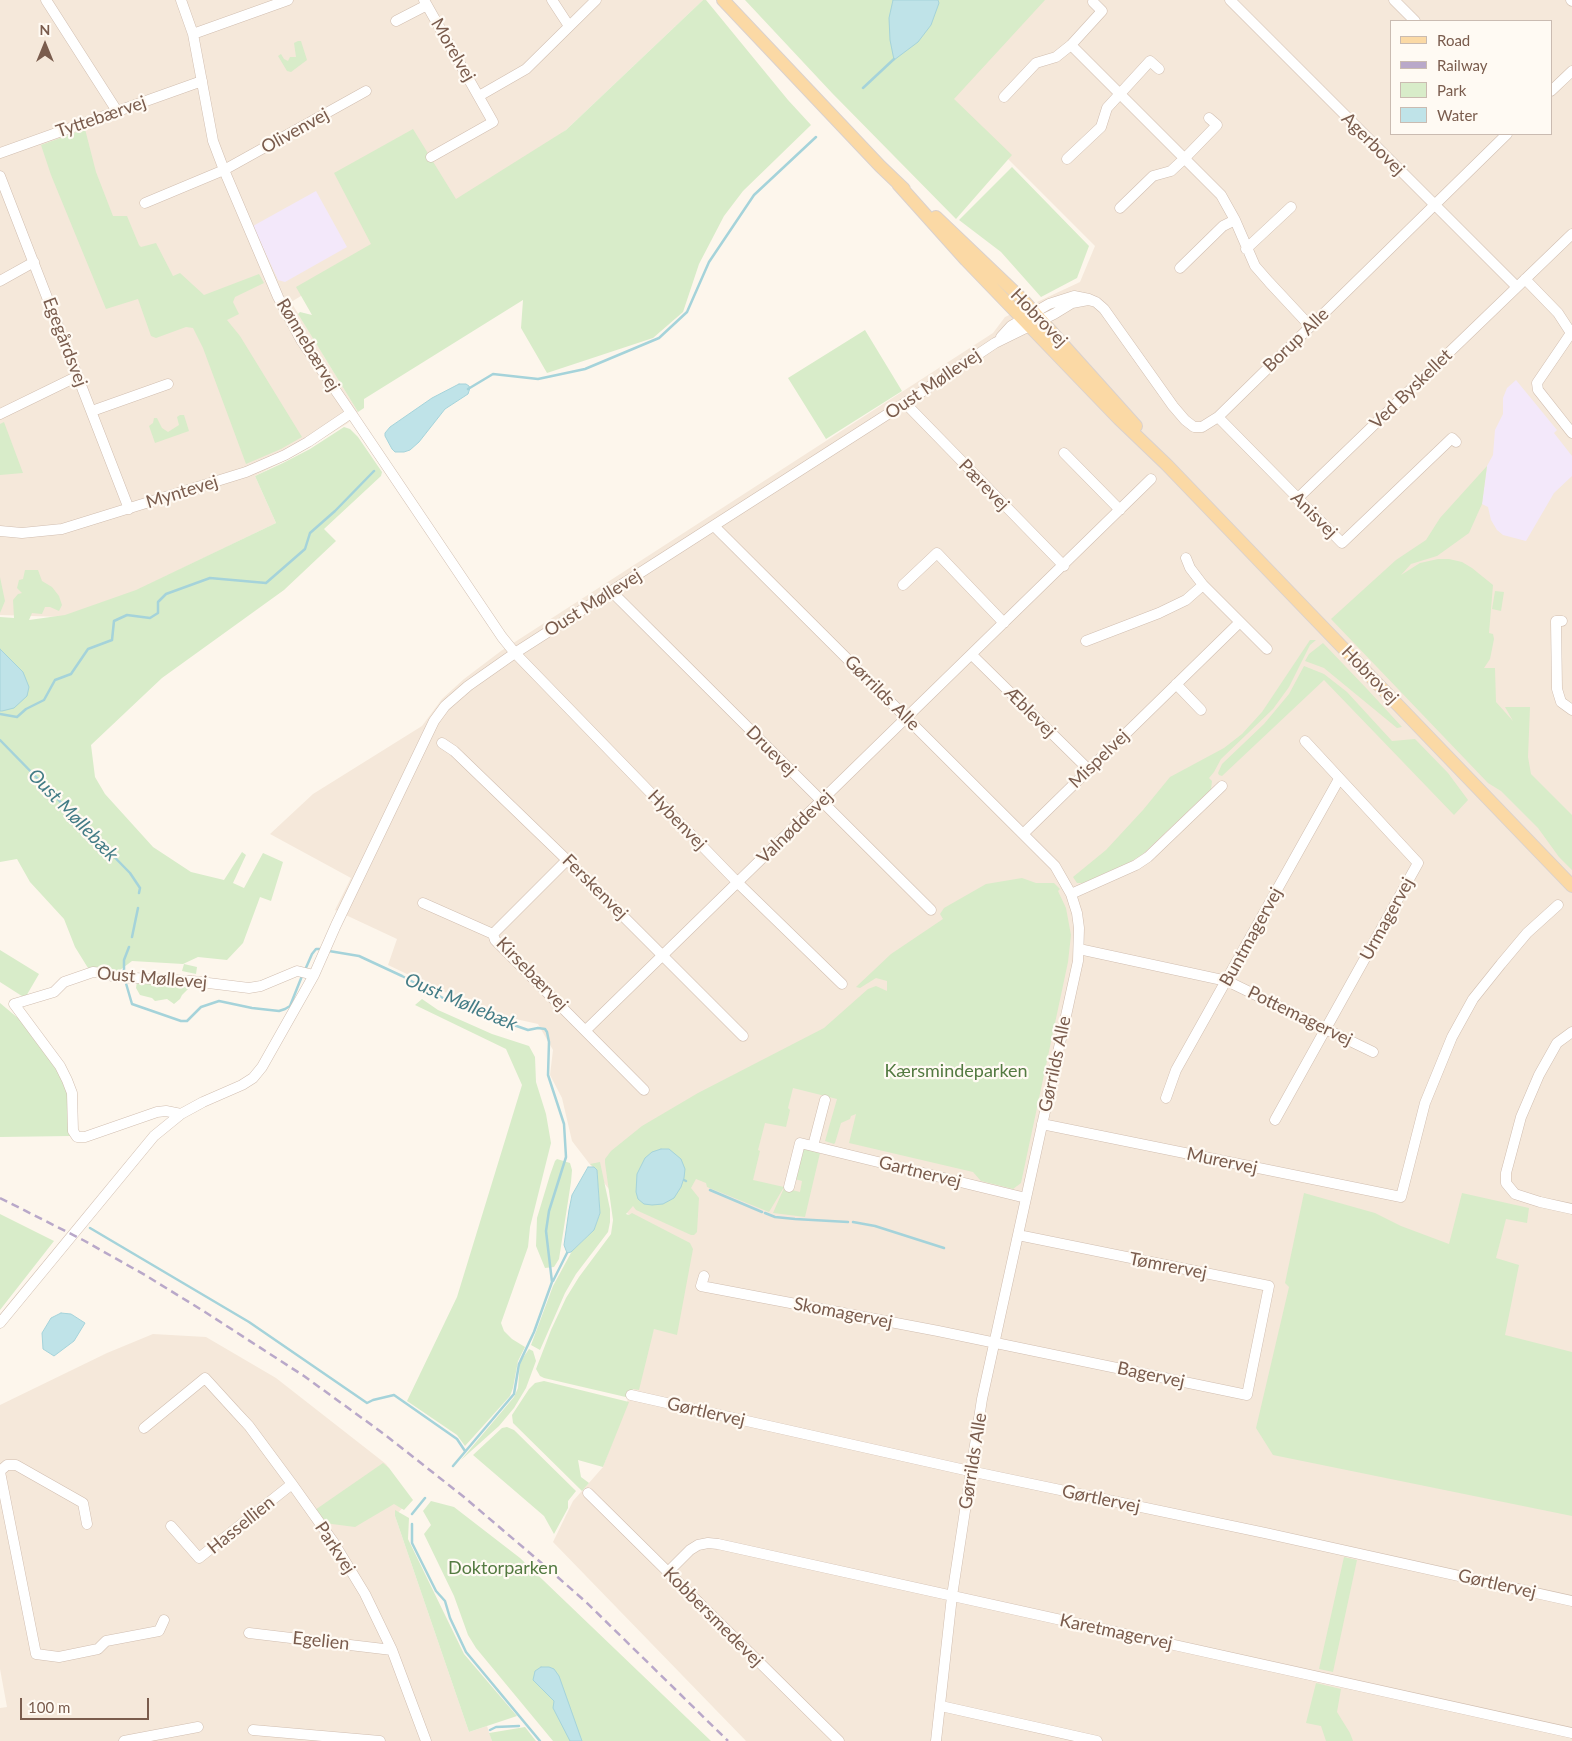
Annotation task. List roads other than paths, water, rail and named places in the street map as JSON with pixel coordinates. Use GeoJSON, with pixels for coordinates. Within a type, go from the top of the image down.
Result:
{"type":"FeatureCollection","features":[{"type":"Feature","properties":{"kind":"main road","name":"Hobrovej"},"geometry":{"type":"LineString","coordinates":[[723,0],[1026,322],[1167,465],[1572,886]]}},
{"type":"Feature","properties":{"kind":"main road","name":"Hobrovej"},"geometry":{"type":"LineString","coordinates":[[898,184],[948,228],[1038,316],[1125,412],[1167,465]]}},
{"type":"Feature","properties":{"kind":"street"},"geometry":{"type":"LineString","coordinates":[[46,0],[117,111]]}},
{"type":"Feature","properties":{"kind":"street","name":"Rønnebærvej"},"geometry":{"type":"LineString","coordinates":[[182,0],[193,34],[213,141],[278,297],[301,340],[502,637],[515,653]]}},
{"type":"Feature","properties":{"kind":"street"},"geometry":{"type":"LineString","coordinates":[[193,34],[288,0]]}},
{"type":"Feature","properties":{"kind":"street"},"geometry":{"type":"LineString","coordinates":[[552,0],[569,26]]}},
{"type":"Feature","properties":{"kind":"street","name":"Morelvej"},"geometry":{"type":"LineString","coordinates":[[479,96],[526,69],[596,0]]}},
{"type":"Feature","properties":{"kind":"street","name":"Agerbovej"},"geometry":{"type":"LineString","coordinates":[[1230,0],[1517,287]]}},
{"type":"Feature","properties":{"kind":"street"},"geometry":{"type":"LineString","coordinates":[[1394,0],[1414,20]]}},
{"type":"Feature","properties":{"kind":"street","name":"Morelvej"},"geometry":{"type":"LineString","coordinates":[[396,22],[425,2],[493,122],[431,157]]}},
{"type":"Feature","properties":{"kind":"street"},"geometry":{"type":"LineString","coordinates":[[1004,97],[1036,63],[1056,57],[1071,45],[1102,11],[1093,2]]}},
{"type":"Feature","properties":{"kind":"street"},"geometry":{"type":"LineString","coordinates":[[1071,45],[1221,195],[1235,220],[1255,266],[1310,326]]}},
{"type":"Feature","properties":{"kind":"street"},"geometry":{"type":"LineString","coordinates":[[1068,159],[1101,127],[1107,108],[1150,60],[1159,69]]}},
{"type":"Feature","properties":{"kind":"street"},"geometry":{"type":"LineString","coordinates":[[1552,90],[1572,71]]}},
{"type":"Feature","properties":{"kind":"street","name":"Tyttebærvej"},"geometry":{"type":"LineString","coordinates":[[0,152],[202,81]]}},
{"type":"Feature","properties":{"kind":"street","name":"Olivenvej"},"geometry":{"type":"LineString","coordinates":[[145,203],[224,170],[366,91]]}},
{"type":"Feature","properties":{"kind":"street"},"geometry":{"type":"LineString","coordinates":[[1120,208],[1153,176],[1171,171],[1185,158],[1217,125],[1209,118]]}},
{"type":"Feature","properties":{"kind":"street","name":"Borup Alle"},"geometry":{"type":"LineString","coordinates":[[1038,316],[1072,303],[1088,300],[1096,302],[1104,309],[1173,406],[1189,424],[1198,428],[1218,417],[1506,135]]}},
{"type":"Feature","properties":{"kind":"street","name":"Egegårdsvej"},"geometry":{"type":"LineString","coordinates":[[0,176],[129,508]]}},
{"type":"Feature","properties":{"kind":"street"},"geometry":{"type":"LineString","coordinates":[[1246,249],[1291,207]]}},
{"type":"Feature","properties":{"kind":"street"},"geometry":{"type":"LineString","coordinates":[[1180,268],[1223,226],[1235,220]]}},
{"type":"Feature","properties":{"kind":"street","name":"Ved Byskellet"},"geometry":{"type":"LineString","coordinates":[[1297,499],[1572,234]]}},
{"type":"Feature","properties":{"kind":"street"},"geometry":{"type":"LineString","coordinates":[[0,282],[34,262]]}},
{"type":"Feature","properties":{"kind":"street"},"geometry":{"type":"LineString","coordinates":[[1526,279],[1558,313],[1571,333],[1537,383],[1538,390],[1572,433]]}},
{"type":"Feature","properties":{"kind":"street","name":"Oust Møllevej"},"geometry":{"type":"LineString","coordinates":[[0,1323],[154,1136],[181,1114],[253,1078],[262,1067],[314,975],[434,721],[445,706],[468,686],[515,653],[996,343],[1011,326],[1038,316]]}},
{"type":"Feature","properties":{"kind":"street"},"geometry":{"type":"LineString","coordinates":[[0,414],[78,376]]}},
{"type":"Feature","properties":{"kind":"street"},"geometry":{"type":"LineString","coordinates":[[92,411],[168,384]]}},
{"type":"Feature","properties":{"kind":"street","name":"Pærevej"},"geometry":{"type":"LineString","coordinates":[[905,403],[1064,566]]}},
{"type":"Feature","properties":{"kind":"street","name":"Myntevej"},"geometry":{"type":"LineString","coordinates":[[0,531],[22,533],[62,529],[246,472],[285,455],[308,442],[350,413]]}},
{"type":"Feature","properties":{"kind":"street","name":"Anisvej"},"geometry":{"type":"LineString","coordinates":[[1218,417],[1342,543],[1452,438],[1456,442]]}},
{"type":"Feature","properties":{"kind":"street"},"geometry":{"type":"LineString","coordinates":[[1064,453],[1120,510]]}},
{"type":"Feature","properties":{"kind":"street","name":"Valnøddevej"},"geometry":{"type":"LineString","coordinates":[[586,1030],[1064,566],[1151,479]]}},
{"type":"Feature","properties":{"kind":"street","name":"Gørrilds Alle"},"geometry":{"type":"LineString","coordinates":[[714,526],[1054,866],[1071,894],[1079,928],[1079,949],[982,1399],[952,1596],[936,1741]]}},
{"type":"Feature","properties":{"kind":"street"},"geometry":{"type":"LineString","coordinates":[[904,585],[937,553],[1004,623]]}},
{"type":"Feature","properties":{"kind":"street"},"geometry":{"type":"LineString","coordinates":[[1186,558],[1190,568],[1203,585],[1267,649]]}},
{"type":"Feature","properties":{"kind":"street"},"geometry":{"type":"LineString","coordinates":[[1086,641],[1159,613],[1186,600],[1203,585]]}},
{"type":"Feature","properties":{"kind":"street","name":"Druevej"},"geometry":{"type":"LineString","coordinates":[[612,591],[931,910]]}},
{"type":"Feature","properties":{"kind":"street"},"geometry":{"type":"LineString","coordinates":[[1562,621],[1556,621],[1557,689],[1561,702],[1572,710]]}},
{"type":"Feature","properties":{"kind":"street","name":"Mispelvej"},"geometry":{"type":"LineString","coordinates":[[1023,834],[1240,622]]}},
{"type":"Feature","properties":{"kind":"street","name":"Hybenvej"},"geometry":{"type":"LineString","coordinates":[[515,653],[738,883],[842,984]]}},
{"type":"Feature","properties":{"kind":"street","name":"Æblevej"},"geometry":{"type":"LineString","coordinates":[[972,654],[1088,769]]}},
{"type":"Feature","properties":{"kind":"street"},"geometry":{"type":"LineString","coordinates":[[1176,684],[1201,710]]}},
{"type":"Feature","properties":{"kind":"street","name":"Urmagervej"},"geometry":{"type":"LineString","coordinates":[[1275,1120],[1418,863],[1305,741]]}},
{"type":"Feature","properties":{"kind":"street","name":"Ferskenvej"},"geometry":{"type":"LineString","coordinates":[[442,743],[454,750],[664,955],[743,1036]]}},
{"type":"Feature","properties":{"kind":"street","name":"Buntmagervej"},"geometry":{"type":"LineString","coordinates":[[1166,1098],[1176,1070],[1339,779]]}},
{"type":"Feature","properties":{"kind":"street"},"geometry":{"type":"LineString","coordinates":[[1071,894],[1136,865],[1148,857],[1222,786]]}},
{"type":"Feature","properties":{"kind":"street","name":"Kirsebærvej"},"geometry":{"type":"LineString","coordinates":[[567,860],[493,934],[494,940],[644,1090]]}},
{"type":"Feature","properties":{"kind":"street"},"geometry":{"type":"LineString","coordinates":[[422,903],[493,934]]}},
{"type":"Feature","properties":{"kind":"street","name":"Murervej"},"geometry":{"type":"LineString","coordinates":[[1042,1124],[1402,1197],[1425,1103],[1452,1037],[1473,999],[1501,964],[1527,933],[1558,906]]}},
{"type":"Feature","properties":{"kind":"street","name":"Pottemagervej"},"geometry":{"type":"LineString","coordinates":[[1079,949],[1227,981],[1373,1052]]}},
{"type":"Feature","properties":{"kind":"street","name":"Oust Møllevej"},"geometry":{"type":"LineString","coordinates":[[181,1114],[157,1112],[85,1137],[77,1137],[73,1131],[72,1093],[67,1080],[60,1066],[14,1004],[54,992],[64,982],[85,973],[93,972],[115,977],[192,981],[249,988],[261,986],[297,971],[314,975]]}},
{"type":"Feature","properties":{"kind":"street"},"geometry":{"type":"LineString","coordinates":[[1572,1032],[1557,1043],[1539,1075],[1521,1117],[1506,1172],[1506,1183],[1515,1194],[1572,1209]]}},
{"type":"Feature","properties":{"kind":"street"},"geometry":{"type":"LineString","coordinates":[[789,1187],[800,1143],[813,1146],[825,1100]]}},
{"type":"Feature","properties":{"kind":"street","name":"Gartnervej"},"geometry":{"type":"LineString","coordinates":[[813,1146],[1026,1198]]}},
{"type":"Feature","properties":{"kind":"street","name":"Tømrervej"},"geometry":{"type":"LineString","coordinates":[[1018,1235],[1269,1286],[1259,1335]]}},
{"type":"Feature","properties":{"kind":"street","name":"Skomagervej"},"geometry":{"type":"LineString","coordinates":[[704,1276],[701,1286],[995,1343]]}},
{"type":"Feature","properties":{"kind":"street","name":"Bagervej"},"geometry":{"type":"LineString","coordinates":[[995,1343],[1247,1394],[1259,1335]]}},
{"type":"Feature","properties":{"kind":"street","name":"Parkvej"},"geometry":{"type":"LineString","coordinates":[[144,1428],[206,1378],[249,1426],[292,1484],[334,1544],[365,1594],[392,1650],[426,1741]]}},
{"type":"Feature","properties":{"kind":"street","name":"Gørtlervej"},"geometry":{"type":"LineString","coordinates":[[631,1395],[971,1471],[1274,1535],[1572,1601]]}},
{"type":"Feature","properties":{"kind":"street"},"geometry":{"type":"LineString","coordinates":[[87,1524],[83,1503],[16,1465],[7,1465],[0,1471],[2,1494],[36,1654],[59,1657],[98,1649],[106,1641],[159,1631],[164,1620]]}},
{"type":"Feature","properties":{"kind":"street","name":"Hassellien"},"geometry":{"type":"LineString","coordinates":[[171,1526],[199,1558],[292,1484]]}},
{"type":"Feature","properties":{"kind":"street","name":"Kobbersmedevej"},"geometry":{"type":"LineString","coordinates":[[588,1493],[839,1741]]}},
{"type":"Feature","properties":{"kind":"street","name":"Karetmagervej"},"geometry":{"type":"LineString","coordinates":[[668,1572],[690,1550],[698,1546],[713,1544],[1572,1733]]}},
{"type":"Feature","properties":{"kind":"street","name":"Egelien"},"geometry":{"type":"LineString","coordinates":[[249,1633],[392,1650]]}},
{"type":"Feature","properties":{"kind":"street"},"geometry":{"type":"LineString","coordinates":[[941,1706],[1097,1741]]}},
{"type":"Feature","properties":{"kind":"street"},"geometry":{"type":"LineString","coordinates":[[124,1741],[198,1727]]}},
{"type":"Feature","properties":{"kind":"street"},"geometry":{"type":"LineString","coordinates":[[253,1730],[380,1741]]}},
{"type":"Feature","properties":{"kind":"water"},"geometry":{"type":"Polygon","coordinates":[[[893,0],[938,0],[939,3],[931,25],[918,42],[894,60],[890,40],[889,18],[893,0]]]}},
{"type":"Feature","properties":{"kind":"water"},"geometry":{"type":"Polygon","coordinates":[[[459,384],[469,386],[468,394],[445,409],[419,442],[410,450],[395,452],[385,436],[390,427],[432,398],[459,384]]]}},
{"type":"Feature","properties":{"kind":"water"},"geometry":{"type":"Polygon","coordinates":[[[0,649],[23,672],[29,687],[27,696],[14,708],[2,711],[0,711],[0,649]]]}},
{"type":"Feature","properties":{"kind":"water"},"geometry":{"type":"Polygon","coordinates":[[[669,1149],[681,1159],[685,1169],[684,1178],[674,1198],[663,1204],[644,1204],[638,1199],[636,1192],[637,1174],[645,1158],[652,1152],[669,1149]]]}},
{"type":"Feature","properties":{"kind":"water"},"geometry":{"type":"Polygon","coordinates":[[[588,1167],[594,1167],[597,1170],[600,1213],[594,1230],[571,1252],[567,1253],[564,1245],[572,1195],[588,1167]]]}},
{"type":"Feature","properties":{"kind":"water"},"geometry":{"type":"Polygon","coordinates":[[[61,1313],[71,1314],[85,1323],[74,1341],[54,1356],[43,1349],[42,1333],[51,1318],[61,1313]]]}},
{"type":"Feature","properties":{"kind":"water"},"geometry":{"type":"Polygon","coordinates":[[[541,1667],[554,1669],[559,1676],[582,1741],[570,1741],[553,1708],[554,1701],[533,1680],[535,1671],[541,1667]]]}},
{"type":"Feature","properties":{"kind":"waterway"},"geometry":{"type":"LineString","coordinates":[[863,88],[894,59]]}},
{"type":"Feature","properties":{"kind":"waterway"},"geometry":{"type":"LineString","coordinates":[[468,389],[493,374],[538,379],[585,369],[659,338],[687,312],[709,262],[754,195],[816,137]]}},
{"type":"Feature","properties":{"kind":"waterway"},"geometry":{"type":"LineString","coordinates":[[0,714],[17,717],[26,709],[44,700],[55,680],[71,674],[88,649],[112,640],[114,621],[127,615],[150,618],[158,613],[158,602],[166,594],[210,578],[266,583],[305,549],[310,533],[335,511],[374,471]]}},
{"type":"Feature","properties":{"kind":"waterway","name":"Oust Møllebæk"},"geometry":{"type":"LineString","coordinates":[[0,740],[130,873],[140,888],[139,893]]}},
{"type":"Feature","properties":{"kind":"waterway","name":"Oust Møllebæk"},"geometry":{"type":"LineString","coordinates":[[132,937],[138,908]]}},
{"type":"Feature","properties":{"kind":"waterway","name":"Oust Møllebæk"},"geometry":{"type":"LineString","coordinates":[[124,975],[124,960],[129,947]]}},
{"type":"Feature","properties":{"kind":"waterway","name":"Oust Møllebæk"},"geometry":{"type":"LineString","coordinates":[[305,970],[312,954],[316,949],[321,949]]}},
{"type":"Feature","properties":{"kind":"waterway","name":"Oust Møllebæk"},"geometry":{"type":"LineString","coordinates":[[329,951],[359,956],[468,1009],[528,1030],[538,1028],[545,1029],[547,1032],[549,1042],[548,1075],[564,1124],[566,1157],[549,1211],[546,1231],[552,1282],[534,1332],[519,1364],[514,1394],[453,1466]]}},
{"type":"Feature","properties":{"kind":"waterway","name":"Oust Møllebæk"},"geometry":{"type":"LineString","coordinates":[[125,980],[132,1004],[181,1021],[187,1021],[201,1007],[219,1001],[252,1008],[279,1011],[285,1009],[290,1006],[302,976]]}},
{"type":"Feature","properties":{"kind":"waterway"},"geometry":{"type":"LineString","coordinates":[[710,1190],[762,1212]]}},
{"type":"Feature","properties":{"kind":"waterway"},"geometry":{"type":"LineString","coordinates":[[765,1213],[775,1217],[848,1222]]}},
{"type":"Feature","properties":{"kind":"waterway"},"geometry":{"type":"LineString","coordinates":[[853,1222],[875,1226],[944,1248]]}},
{"type":"Feature","properties":{"kind":"waterway"},"geometry":{"type":"LineString","coordinates":[[90,1228],[249,1322],[367,1403],[394,1395],[457,1439],[465,1451]]}},
{"type":"Feature","properties":{"kind":"waterway"},"geometry":{"type":"LineString","coordinates":[[553,1281],[567,1253]]}},
{"type":"Feature","properties":{"kind":"waterway","name":"Oust Møllebæk"},"geometry":{"type":"LineString","coordinates":[[412,1514],[425,1498]]}},
{"type":"Feature","properties":{"kind":"waterway","name":"Oust Møllebæk"},"geometry":{"type":"LineString","coordinates":[[412,1524],[412,1543],[436,1591],[445,1601],[450,1618],[466,1652],[540,1741]]}},
{"type":"Feature","properties":{"kind":"waterway"},"geometry":{"type":"LineString","coordinates":[[490,1730],[496,1727],[519,1726]]}},
{"type":"Feature","properties":{"kind":"railway"},"geometry":{"type":"LineString","coordinates":[[0,1198],[83,1240],[145,1275],[304,1376],[384,1434],[464,1497],[586,1602],[728,1741]]}},
{"type":"Feature","properties":{"kind":"park label","name":"Kærsmindeparken"},"geometry":{"type":"Point","coordinates":[956,1071]}},
{"type":"Feature","properties":{"kind":"park label","name":"Doktorparken"},"geometry":{"type":"Point","coordinates":[503,1568]}}]}
